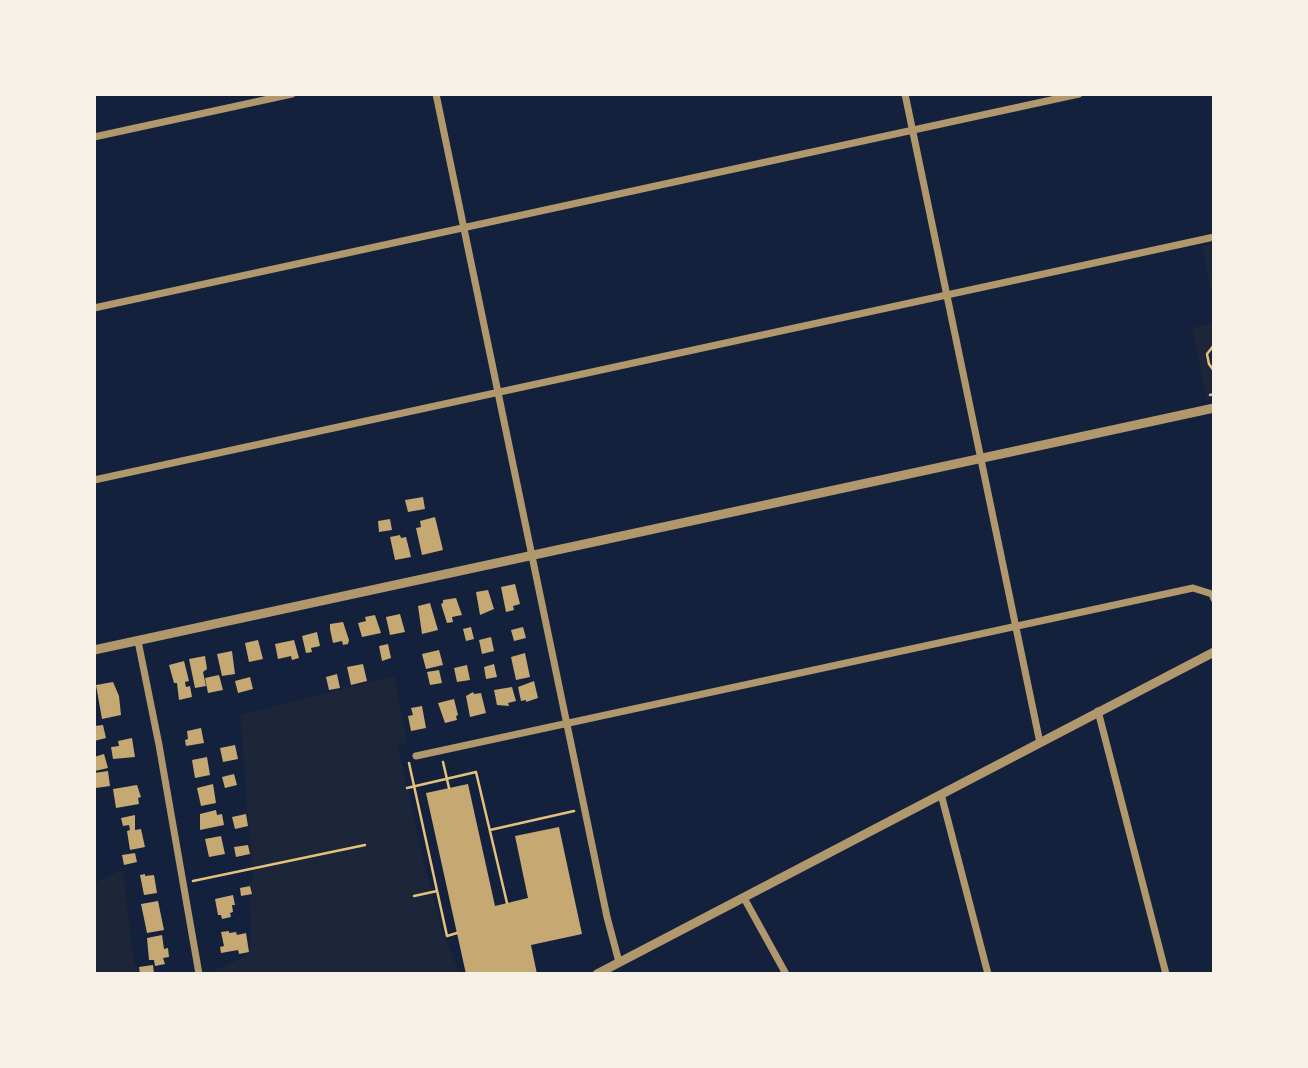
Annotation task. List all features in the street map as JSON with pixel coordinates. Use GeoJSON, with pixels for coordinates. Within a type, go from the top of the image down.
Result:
{"type":"FeatureCollection","features":[{"type":"Feature","properties":{"kind":"street"},"geometry":{"type":"LineString","coordinates":[[94,137],[292,94]]}},
{"type":"Feature","properties":{"kind":"street"},"geometry":{"type":"LineString","coordinates":[[436,94],[607,917],[619,962]]}},
{"type":"Feature","properties":{"kind":"street"},"geometry":{"type":"LineString","coordinates":[[905,94],[1040,743]]}},
{"type":"Feature","properties":{"kind":"street"},"geometry":{"type":"LineString","coordinates":[[94,308],[1079,94]]}},
{"type":"Feature","properties":{"kind":"street"},"geometry":{"type":"LineString","coordinates":[[94,480],[1213,237]]}},
{"type":"Feature","properties":{"kind":"street"},"geometry":{"type":"LineString","coordinates":[[94,650],[1213,408]]}},
{"type":"Feature","properties":{"kind":"street"},"geometry":{"type":"LineString","coordinates":[[412,758],[1193,587],[1212,594],[1213,599]]}},
{"type":"Feature","properties":{"kind":"street"},"geometry":{"type":"LineString","coordinates":[[138,640],[199,974]]}},
{"type":"Feature","properties":{"kind":"street"},"geometry":{"type":"LineString","coordinates":[[597,974],[1213,652]]}},
{"type":"Feature","properties":{"kind":"street"},"geometry":{"type":"LineString","coordinates":[[1098,711],[1166,974]]}},
{"type":"Feature","properties":{"kind":"street"},"geometry":{"type":"LineString","coordinates":[[941,794],[988,974]]}},
{"type":"Feature","properties":{"kind":"street"},"geometry":{"type":"LineString","coordinates":[[744,898],[786,974]]}},
{"type":"Feature","properties":{"kind":"path"},"geometry":{"type":"LineString","coordinates":[[1213,345],[1207,354],[1213,371]]}},
{"type":"Feature","properties":{"kind":"path"},"geometry":{"type":"LineString","coordinates":[[412,758],[414,786],[447,936],[457,933]]}},
{"type":"Feature","properties":{"kind":"path"},"geometry":{"type":"LineString","coordinates":[[443,762],[449,789]]}},
{"type":"Feature","properties":{"kind":"path"},"geometry":{"type":"LineString","coordinates":[[407,788],[476,772],[507,903]]}},
{"type":"Feature","properties":{"kind":"path"},"geometry":{"type":"LineString","coordinates":[[490,830],[574,811]]}},
{"type":"Feature","properties":{"kind":"path"},"geometry":{"type":"LineString","coordinates":[[183,883],[365,845]]}},
{"type":"Feature","properties":{"kind":"path"},"geometry":{"type":"LineString","coordinates":[[414,896],[437,891]]}},
{"type":"Feature","properties":{"kind":"shaded area"},"geometry":{"type":"Polygon","coordinates":[[[1214,244],[1213,300],[1202,246],[1214,244]]]}},
{"type":"Feature","properties":{"kind":"shaded area"},"geometry":{"type":"Polygon","coordinates":[[[1213,323],[1213,399],[1207,401],[1192,328],[1213,323]]]}},
{"type":"Feature","properties":{"kind":"shaded area"},"geometry":{"type":"Polygon","coordinates":[[[394,676],[407,742],[398,745],[426,872],[443,933],[459,973],[215,974],[216,969],[249,953],[251,937],[249,882],[253,880],[240,715],[394,676]]]}},
{"type":"Feature","properties":{"kind":"shaded area"},"geometry":{"type":"Polygon","coordinates":[[[123,870],[134,964],[140,973],[95,974],[95,885],[99,880],[123,870]]]}},
{"type":"Feature","properties":{"kind":"building"},"geometry":{"type":"Polygon","coordinates":[[[423,497],[425,509],[408,512],[405,500],[423,497]]]}},
{"type":"Feature","properties":{"kind":"building"},"geometry":{"type":"Polygon","coordinates":[[[435,517],[443,550],[422,555],[416,528],[421,527],[420,521],[435,517]]]}},
{"type":"Feature","properties":{"kind":"building"},"geometry":{"type":"Polygon","coordinates":[[[390,519],[392,530],[379,532],[378,521],[390,519]]]}},
{"type":"Feature","properties":{"kind":"building"},"geometry":{"type":"Polygon","coordinates":[[[400,535],[401,538],[406,537],[411,557],[395,560],[390,537],[400,535]]]}},
{"type":"Feature","properties":{"kind":"building"},"geometry":{"type":"Polygon","coordinates":[[[515,584],[520,604],[513,606],[514,610],[506,612],[501,587],[515,584]]]}},
{"type":"Feature","properties":{"kind":"building"},"geometry":{"type":"Polygon","coordinates":[[[488,590],[494,609],[480,615],[476,592],[488,590]]]}},
{"type":"Feature","properties":{"kind":"building"},"geometry":{"type":"Polygon","coordinates":[[[456,598],[462,615],[452,617],[453,622],[447,623],[441,604],[443,600],[456,598]]]}},
{"type":"Feature","properties":{"kind":"building"},"geometry":{"type":"Polygon","coordinates":[[[430,603],[438,630],[422,634],[418,606],[430,603]]]}},
{"type":"Feature","properties":{"kind":"building"},"geometry":{"type":"Polygon","coordinates":[[[400,614],[405,632],[390,635],[386,617],[400,614]]]}},
{"type":"Feature","properties":{"kind":"building"},"geometry":{"type":"Polygon","coordinates":[[[375,615],[381,633],[362,637],[358,623],[366,621],[365,617],[375,615]]]}},
{"type":"Feature","properties":{"kind":"building"},"geometry":{"type":"Polygon","coordinates":[[[343,622],[348,644],[343,645],[342,641],[333,643],[330,624],[343,622]]]}},
{"type":"Feature","properties":{"kind":"building"},"geometry":{"type":"Polygon","coordinates":[[[471,627],[474,639],[466,641],[463,629],[471,627]]]}},
{"type":"Feature","properties":{"kind":"building"},"geometry":{"type":"Polygon","coordinates":[[[523,627],[526,638],[514,641],[511,630],[523,627]]]}},
{"type":"Feature","properties":{"kind":"building"},"geometry":{"type":"Polygon","coordinates":[[[317,632],[320,646],[311,648],[312,652],[306,653],[302,636],[317,632]]]}},
{"type":"Feature","properties":{"kind":"building"},"geometry":{"type":"Polygon","coordinates":[[[491,637],[494,651],[482,654],[479,640],[491,637]]]}},
{"type":"Feature","properties":{"kind":"building"},"geometry":{"type":"Polygon","coordinates":[[[258,640],[263,659],[249,662],[245,643],[258,640]]]}},
{"type":"Feature","properties":{"kind":"building"},"geometry":{"type":"Polygon","coordinates":[[[294,640],[299,658],[292,660],[291,656],[278,659],[275,644],[294,640]]]}},
{"type":"Feature","properties":{"kind":"building"},"geometry":{"type":"Polygon","coordinates":[[[388,644],[391,658],[382,661],[379,646],[388,644]]]}},
{"type":"Feature","properties":{"kind":"building"},"geometry":{"type":"Polygon","coordinates":[[[439,650],[443,665],[426,669],[422,654],[439,650]]]}},
{"type":"Feature","properties":{"kind":"building"},"geometry":{"type":"Polygon","coordinates":[[[232,651],[235,674],[222,676],[217,654],[232,651]]]}},
{"type":"Feature","properties":{"kind":"building"},"geometry":{"type":"Polygon","coordinates":[[[525,653],[530,677],[516,680],[511,657],[525,653]]]}},
{"type":"Feature","properties":{"kind":"building"},"geometry":{"type":"Polygon","coordinates":[[[205,656],[207,669],[203,672],[206,686],[195,688],[189,659],[205,656]]]}},
{"type":"Feature","properties":{"kind":"building"},"geometry":{"type":"Polygon","coordinates":[[[184,661],[189,681],[185,682],[186,687],[190,686],[192,697],[179,700],[177,683],[174,683],[169,665],[184,661]]]}},
{"type":"Feature","properties":{"kind":"building"},"geometry":{"type":"Polygon","coordinates":[[[363,664],[367,681],[351,685],[347,667],[363,664]]]}},
{"type":"Feature","properties":{"kind":"building"},"geometry":{"type":"Polygon","coordinates":[[[494,664],[497,677],[486,679],[484,667],[494,664]]]}},
{"type":"Feature","properties":{"kind":"building"},"geometry":{"type":"Polygon","coordinates":[[[467,665],[470,680],[457,682],[454,668],[467,665]]]}},
{"type":"Feature","properties":{"kind":"building"},"geometry":{"type":"Polygon","coordinates":[[[439,670],[442,683],[430,685],[427,672],[439,670]]]}},
{"type":"Feature","properties":{"kind":"building"},"geometry":{"type":"Polygon","coordinates":[[[337,674],[340,688],[329,690],[326,677],[337,674]]]}},
{"type":"Feature","properties":{"kind":"building"},"geometry":{"type":"Polygon","coordinates":[[[219,675],[223,690],[208,693],[205,678],[219,675]]]}},
{"type":"Feature","properties":{"kind":"building"},"geometry":{"type":"Polygon","coordinates":[[[250,677],[253,689],[238,693],[235,681],[250,677]]]}},
{"type":"Feature","properties":{"kind":"building"},"geometry":{"type":"Polygon","coordinates":[[[534,681],[538,698],[521,701],[518,687],[534,681]]]}},
{"type":"Feature","properties":{"kind":"building"},"geometry":{"type":"Polygon","coordinates":[[[113,682],[119,696],[121,715],[102,719],[96,685],[113,682]]]}},
{"type":"Feature","properties":{"kind":"building"},"geometry":{"type":"Polygon","coordinates":[[[512,687],[516,701],[508,703],[509,706],[497,705],[494,690],[512,687]]]}},
{"type":"Feature","properties":{"kind":"building"},"geometry":{"type":"Polygon","coordinates":[[[473,692],[481,693],[486,713],[470,717],[466,696],[473,692]]]}},
{"type":"Feature","properties":{"kind":"building"},"geometry":{"type":"Polygon","coordinates":[[[454,699],[457,720],[445,723],[438,703],[454,699]]]}},
{"type":"Feature","properties":{"kind":"building"},"geometry":{"type":"Polygon","coordinates":[[[422,706],[426,728],[411,731],[408,716],[413,715],[411,708],[422,706]]]}},
{"type":"Feature","properties":{"kind":"building"},"geometry":{"type":"Polygon","coordinates":[[[103,725],[106,738],[94,741],[94,726],[103,725]]]}},
{"type":"Feature","properties":{"kind":"building"},"geometry":{"type":"Polygon","coordinates":[[[201,728],[204,743],[186,746],[187,731],[201,728]]]}},
{"type":"Feature","properties":{"kind":"building"},"geometry":{"type":"Polygon","coordinates":[[[132,738],[135,757],[113,759],[111,747],[119,746],[118,741],[132,738]]]}},
{"type":"Feature","properties":{"kind":"building"},"geometry":{"type":"Polygon","coordinates":[[[235,745],[238,759],[223,762],[220,748],[235,745]]]}},
{"type":"Feature","properties":{"kind":"building"},"geometry":{"type":"Polygon","coordinates":[[[104,754],[108,768],[95,771],[94,757],[104,754]]]}},
{"type":"Feature","properties":{"kind":"building"},"geometry":{"type":"Polygon","coordinates":[[[207,757],[210,775],[195,778],[192,760],[207,757]]]}},
{"type":"Feature","properties":{"kind":"building"},"geometry":{"type":"Polygon","coordinates":[[[108,771],[110,786],[96,788],[94,773],[108,771]]]}},
{"type":"Feature","properties":{"kind":"building"},"geometry":{"type":"Polygon","coordinates":[[[234,774],[237,785],[225,788],[222,777],[234,774]]]}},
{"type":"Feature","properties":{"kind":"building"},"geometry":{"type":"Polygon","coordinates":[[[213,784],[216,803],[201,806],[197,788],[213,784]]]}},
{"type":"Feature","properties":{"kind":"building"},"geometry":{"type":"Polygon","coordinates":[[[468,784],[495,906],[528,898],[515,836],[559,827],[582,934],[531,945],[537,974],[466,974],[426,793],[468,784]]]}},
{"type":"Feature","properties":{"kind":"building"},"geometry":{"type":"Polygon","coordinates":[[[137,785],[141,797],[138,798],[139,804],[116,808],[113,789],[137,785]]]}},
{"type":"Feature","properties":{"kind":"building"},"geometry":{"type":"Polygon","coordinates":[[[216,810],[217,815],[222,814],[224,825],[200,830],[200,814],[216,810]]]}},
{"type":"Feature","properties":{"kind":"building"},"geometry":{"type":"Polygon","coordinates":[[[246,814],[248,826],[235,829],[232,817],[246,814]]]}},
{"type":"Feature","properties":{"kind":"building"},"geometry":{"type":"Polygon","coordinates":[[[135,815],[135,830],[141,829],[145,847],[130,850],[127,831],[130,830],[129,825],[123,826],[121,818],[135,815]]]}},
{"type":"Feature","properties":{"kind":"building"},"geometry":{"type":"Polygon","coordinates":[[[221,836],[225,854],[209,857],[205,839],[221,836]]]}},
{"type":"Feature","properties":{"kind":"building"},"geometry":{"type":"Polygon","coordinates":[[[248,845],[250,854],[236,857],[234,847],[248,845]]]}},
{"type":"Feature","properties":{"kind":"building"},"geometry":{"type":"Polygon","coordinates":[[[135,853],[137,862],[124,865],[122,855],[135,853]]]}},
{"type":"Feature","properties":{"kind":"building"},"geometry":{"type":"Polygon","coordinates":[[[140,875],[154,875],[157,893],[144,895],[140,875]]]}},
{"type":"Feature","properties":{"kind":"building"},"geometry":{"type":"Polygon","coordinates":[[[250,886],[252,894],[241,896],[240,888],[250,886]]]}},
{"type":"Feature","properties":{"kind":"building"},"geometry":{"type":"Polygon","coordinates":[[[233,895],[235,905],[232,905],[231,917],[222,919],[221,915],[218,915],[215,899],[233,895]]]}},
{"type":"Feature","properties":{"kind":"building"},"geometry":{"type":"Polygon","coordinates":[[[158,901],[164,930],[147,933],[141,904],[158,901]]]}},
{"type":"Feature","properties":{"kind":"building"},"geometry":{"type":"Polygon","coordinates":[[[221,932],[236,932],[237,935],[246,933],[249,952],[239,954],[238,950],[221,953],[220,947],[224,946],[221,932]]]}},
{"type":"Feature","properties":{"kind":"building"},"geometry":{"type":"Polygon","coordinates":[[[162,935],[164,949],[168,948],[169,957],[163,958],[165,964],[155,966],[154,960],[149,960],[147,938],[162,935]]]}},
{"type":"Feature","properties":{"kind":"building"},"geometry":{"type":"Polygon","coordinates":[[[153,965],[154,974],[140,974],[139,967],[153,965]]]}}]}
